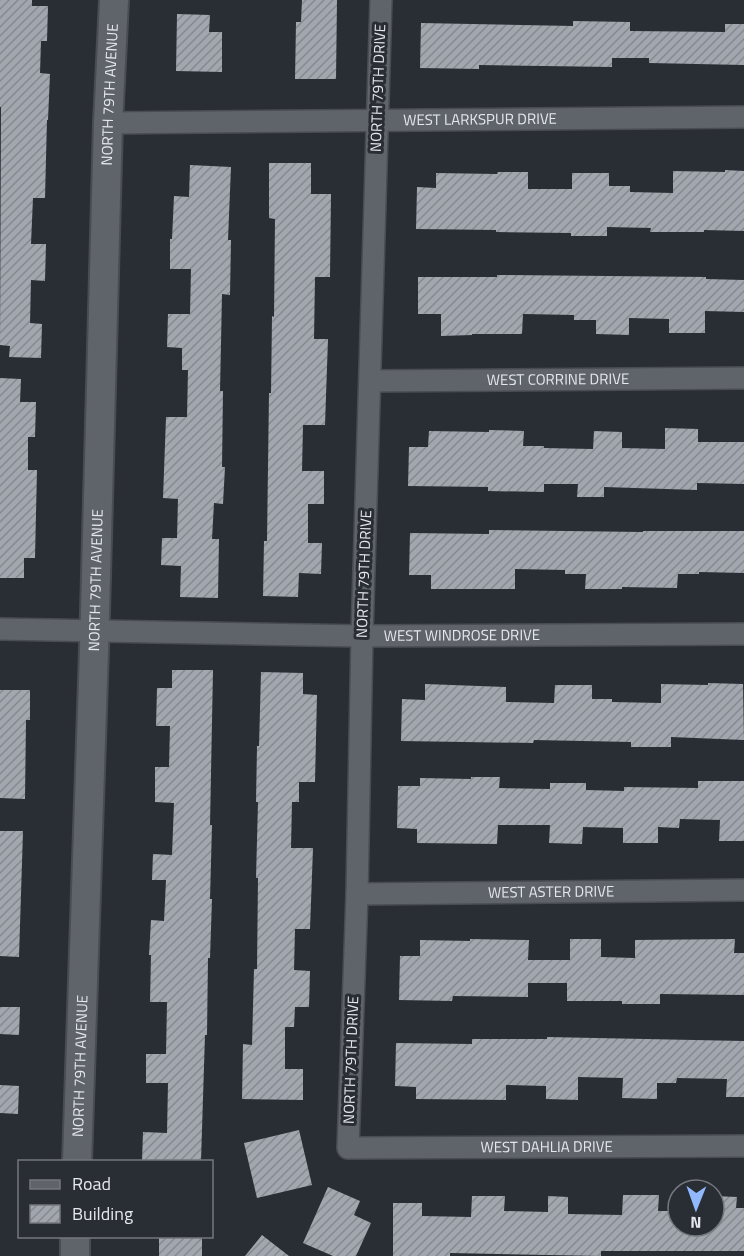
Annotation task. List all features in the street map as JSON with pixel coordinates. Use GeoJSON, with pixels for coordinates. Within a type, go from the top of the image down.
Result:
{"type":"FeatureCollection","features":[{"type":"Feature","properties":{"kind":"street","name":"NORTH 79TH AVENUE"},"geometry":{"type":"LineString","coordinates":[[77,1160],[108,123],[114,0]]}},
{"type":"Feature","properties":{"kind":"street","name":"NORTH 79TH DRIVE"},"geometry":{"type":"LineString","coordinates":[[348,1148],[381,0]]}},
{"type":"Feature","properties":{"kind":"street","name":"WEST LARKSPUR DRIVE"},"geometry":{"type":"LineString","coordinates":[[108,123],[744,117]]}},
{"type":"Feature","properties":{"kind":"street","name":"WEST CORRINE DRIVE"},"geometry":{"type":"LineString","coordinates":[[370,381],[744,378]]}},
{"type":"Feature","properties":{"kind":"street","name":"WEST WINDROSE DRIVE"},"geometry":{"type":"LineString","coordinates":[[0,629],[362,636],[744,634]]}},
{"type":"Feature","properties":{"kind":"street","name":"WEST ASTER DRIVE"},"geometry":{"type":"LineString","coordinates":[[357,894],[744,890]]}},
{"type":"Feature","properties":{"kind":"street","name":"WEST DAHLIA DRIVE"},"geometry":{"type":"LineString","coordinates":[[348,1148],[744,1146]]}},
{"type":"Feature","properties":{"kind":"street"},"geometry":{"type":"LineString","coordinates":[[75,1238],[75,1256]]}},
{"type":"Feature","properties":{"kind":"building"},"geometry":{"type":"Polygon","coordinates":[[[0,0],[32,0],[32,6],[48,6],[47,41],[41,41],[40,73],[50,74],[45,198],[33,198],[31,244],[46,244],[45,281],[31,280],[30,323],[42,324],[41,358],[9,357],[10,346],[0,345],[0,0]]]}},
{"type":"Feature","properties":{"kind":"building"},"geometry":{"type":"Polygon","coordinates":[[[302,0],[337,0],[336,79],[295,79],[296,22],[301,22],[302,0]]]}},
{"type":"Feature","properties":{"kind":"building"},"geometry":{"type":"Polygon","coordinates":[[[177,14],[210,15],[209,32],[222,32],[222,72],[176,71],[177,14]]]}},
{"type":"Feature","properties":{"kind":"building"},"geometry":{"type":"Polygon","coordinates":[[[573,21],[630,22],[630,31],[725,32],[725,24],[744,24],[744,65],[649,63],[649,58],[612,58],[612,67],[479,65],[479,69],[420,68],[421,23],[573,26],[573,21]]]}},
{"type":"Feature","properties":{"kind":"building"},"geometry":{"type":"Polygon","coordinates":[[[269,163],[311,163],[311,194],[331,194],[330,277],[315,277],[314,339],[328,339],[325,425],[303,425],[302,471],[324,471],[324,504],[308,504],[308,543],[322,543],[321,574],[299,573],[298,597],[263,596],[264,541],[267,541],[272,316],[274,317],[275,219],[269,218],[269,163]]]}},
{"type":"Feature","properties":{"kind":"building"},"geometry":{"type":"Polygon","coordinates":[[[190,165],[231,167],[228,240],[231,240],[230,295],[222,294],[220,391],[223,391],[222,467],[225,467],[223,504],[214,503],[212,539],[219,539],[218,598],[180,597],[181,566],[161,565],[162,538],[177,538],[178,499],[163,498],[166,417],[187,417],[188,370],[182,370],[182,348],[167,347],[168,314],[190,314],[191,269],[170,269],[170,239],[172,239],[174,196],[189,197],[190,165]]]}},
{"type":"Feature","properties":{"kind":"building"},"geometry":{"type":"Polygon","coordinates":[[[725,170],[744,171],[744,231],[650,232],[651,228],[607,227],[607,236],[571,236],[571,233],[416,229],[417,187],[436,188],[436,173],[528,172],[528,189],[572,189],[572,173],[609,173],[609,186],[630,186],[630,192],[673,193],[673,171],[725,172],[725,170]]]}},
{"type":"Feature","properties":{"kind":"building"},"geometry":{"type":"Polygon","coordinates":[[[497,275],[706,277],[706,279],[744,280],[744,312],[705,311],[705,333],[669,333],[669,319],[629,318],[629,335],[596,334],[596,320],[574,320],[574,315],[523,314],[522,334],[441,336],[441,314],[418,314],[418,277],[497,277],[497,275]]]}},
{"type":"Feature","properties":{"kind":"building"},"geometry":{"type":"Polygon","coordinates":[[[0,378],[21,379],[20,402],[36,402],[35,437],[28,437],[28,470],[37,470],[35,558],[24,558],[24,578],[0,578],[0,378]]]}},
{"type":"Feature","properties":{"kind":"building"},"geometry":{"type":"Polygon","coordinates":[[[665,428],[698,429],[698,442],[744,442],[744,484],[697,483],[697,490],[604,487],[604,497],[577,497],[578,484],[544,484],[544,492],[488,491],[488,487],[408,486],[409,447],[428,447],[429,431],[524,431],[523,446],[593,449],[594,431],[622,432],[622,448],[665,449],[665,428]]]}},
{"type":"Feature","properties":{"kind":"building"},"geometry":{"type":"Polygon","coordinates":[[[489,530],[744,531],[744,573],[678,574],[677,588],[622,587],[622,589],[585,589],[586,574],[565,574],[565,570],[515,569],[515,589],[431,589],[431,575],[409,575],[410,533],[489,534],[489,530]]]}},
{"type":"Feature","properties":{"kind":"building"},"geometry":{"type":"Polygon","coordinates":[[[172,670],[213,670],[210,825],[212,825],[210,899],[212,899],[201,1160],[142,1160],[143,1132],[167,1133],[168,1083],[146,1083],[146,1054],[166,1054],[167,1002],[150,1002],[151,955],[149,955],[151,920],[164,921],[166,880],[152,880],[153,854],[172,855],[174,803],[155,802],[155,767],[169,767],[170,726],[156,726],[157,688],[172,688],[172,670]]]}},
{"type":"Feature","properties":{"kind":"building"},"geometry":{"type":"Polygon","coordinates":[[[261,672],[303,673],[303,694],[317,695],[315,782],[299,782],[299,802],[292,802],[291,848],[313,848],[310,929],[295,929],[294,970],[310,971],[309,1007],[295,1007],[294,1027],[285,1027],[285,1069],[303,1069],[303,1100],[242,1099],[243,1044],[252,1045],[254,969],[257,969],[258,802],[256,802],[261,672]]]}},
{"type":"Feature","properties":{"kind":"building"},"geometry":{"type":"Polygon","coordinates":[[[708,683],[743,684],[744,740],[671,737],[671,747],[631,747],[631,742],[401,741],[402,699],[425,700],[425,684],[506,687],[506,702],[554,703],[555,685],[592,685],[592,699],[612,699],[612,702],[661,703],[661,684],[708,685],[708,683]]]}},
{"type":"Feature","properties":{"kind":"building"},"geometry":{"type":"Polygon","coordinates":[[[0,690],[30,690],[30,720],[26,720],[25,799],[0,798],[0,690]]]}},
{"type":"Feature","properties":{"kind":"building"},"geometry":{"type":"Polygon","coordinates":[[[471,777],[500,777],[499,788],[550,789],[550,783],[586,783],[586,790],[624,791],[624,787],[698,788],[698,781],[744,781],[744,841],[719,841],[720,820],[680,819],[679,828],[658,827],[658,843],[623,843],[623,828],[583,827],[582,844],[549,843],[550,825],[498,825],[497,844],[417,843],[417,829],[397,828],[398,786],[420,786],[420,778],[471,779],[471,777]]]}},
{"type":"Feature","properties":{"kind":"building"},"geometry":{"type":"Polygon","coordinates":[[[0,831],[23,831],[19,957],[0,956],[0,831]]]}},
{"type":"Feature","properties":{"kind":"building"},"geometry":{"type":"Polygon","coordinates":[[[470,939],[529,940],[528,960],[570,960],[570,939],[601,939],[601,957],[635,958],[635,940],[735,939],[734,953],[744,953],[744,995],[660,994],[660,1004],[567,1001],[567,983],[528,983],[528,997],[453,996],[452,1001],[399,1000],[400,956],[420,956],[420,940],[470,941],[470,939]]]}},
{"type":"Feature","properties":{"kind":"building"},"geometry":{"type":"Polygon","coordinates":[[[0,1007],[20,1007],[19,1035],[0,1034],[0,1007]]]}},
{"type":"Feature","properties":{"kind":"building"},"geometry":{"type":"Polygon","coordinates":[[[547,1037],[744,1041],[744,1097],[726,1097],[727,1079],[677,1078],[676,1083],[657,1083],[657,1099],[622,1098],[623,1078],[578,1077],[578,1100],[546,1099],[546,1086],[506,1085],[506,1100],[416,1099],[416,1087],[395,1086],[396,1043],[472,1044],[472,1039],[547,1039],[547,1037]]]}},
{"type":"Feature","properties":{"kind":"building"},"geometry":{"type":"Polygon","coordinates":[[[0,1085],[19,1086],[18,1114],[0,1113],[0,1085]]]}},
{"type":"Feature","properties":{"kind":"building"},"geometry":{"type":"Polygon","coordinates":[[[299,1130],[312,1185],[257,1198],[244,1143],[299,1130]]]}},
{"type":"Feature","properties":{"kind":"building"},"geometry":{"type":"Polygon","coordinates":[[[328,1187],[360,1201],[354,1215],[371,1223],[356,1256],[333,1256],[303,1243],[328,1187]]]}},
{"type":"Feature","properties":{"kind":"building"},"geometry":{"type":"Polygon","coordinates":[[[623,1195],[659,1195],[658,1211],[666,1211],[666,1238],[726,1238],[726,1197],[737,1197],[736,1208],[744,1208],[744,1251],[601,1251],[601,1256],[450,1253],[450,1256],[393,1256],[393,1203],[422,1203],[422,1216],[471,1217],[472,1196],[505,1196],[504,1211],[548,1212],[548,1196],[568,1197],[568,1214],[622,1215],[623,1195]]]}},
{"type":"Feature","properties":{"kind":"building"},"geometry":{"type":"Polygon","coordinates":[[[262,1235],[289,1256],[245,1256],[262,1235]]]}},
{"type":"Feature","properties":{"kind":"building"},"geometry":{"type":"Polygon","coordinates":[[[159,1238],[202,1238],[202,1256],[159,1256],[159,1238]]]}}]}
